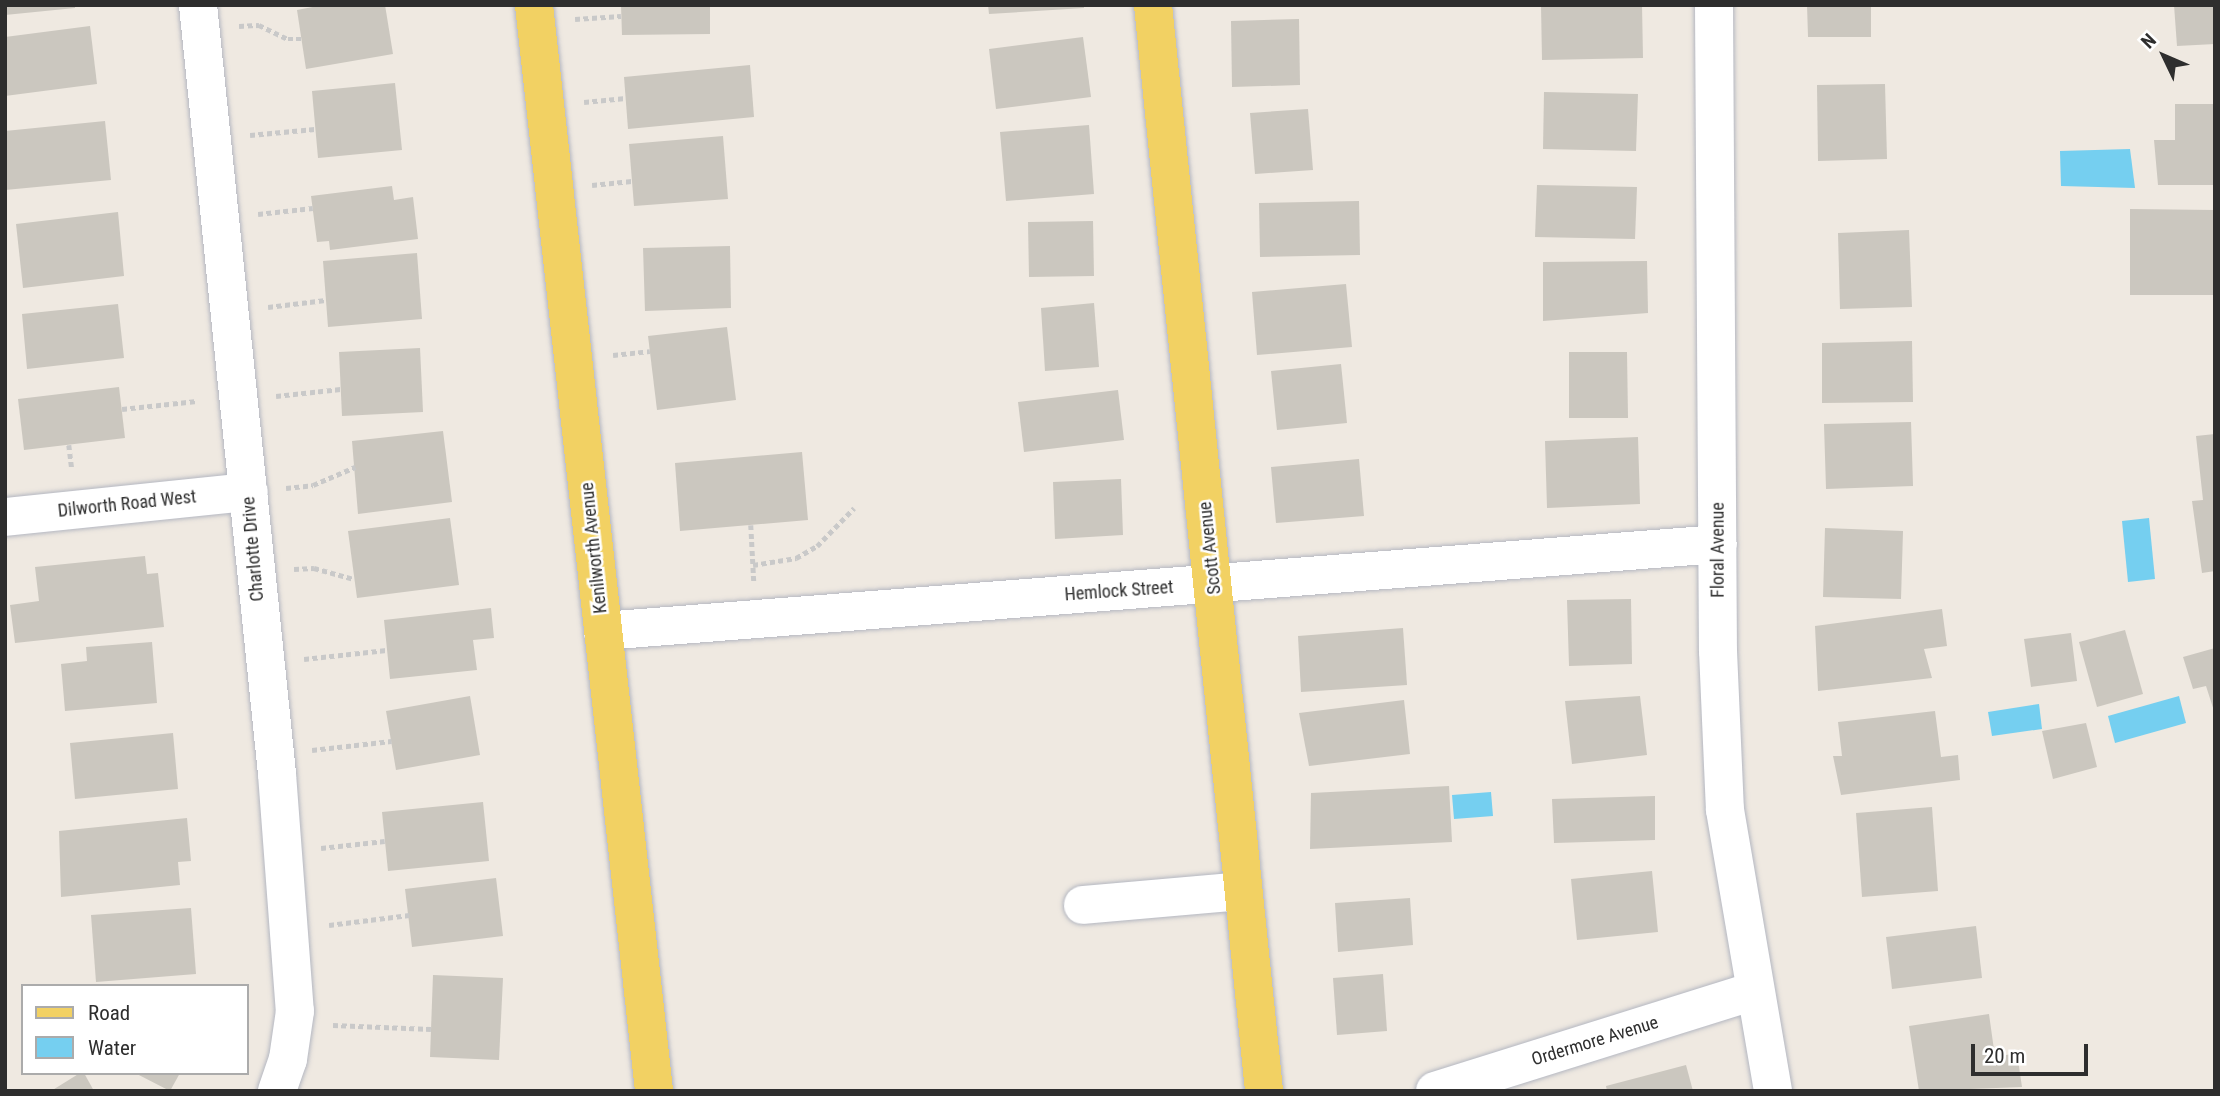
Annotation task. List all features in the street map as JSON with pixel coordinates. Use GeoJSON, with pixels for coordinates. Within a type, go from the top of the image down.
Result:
{"type":"FeatureCollection","features":[{"type":"Feature","properties":{"kind":"main road","name":"Kenilworth Avenue"},"geometry":{"type":"LineString","coordinates":[[534,5],[654,1091]]}},
{"type":"Feature","properties":{"kind":"main road","name":"Scott Avenue"},"geometry":{"type":"LineString","coordinates":[[1153,5],[1264,1091]]}},
{"type":"Feature","properties":{"kind":"street","name":"Charlotte Drive"},"geometry":{"type":"LineString","coordinates":[[198,5],[267,490],[295,1011],[288,1059],[277,1091]]}},
{"type":"Feature","properties":{"kind":"street","name":"Floral Avenue"},"geometry":{"type":"LineString","coordinates":[[1714,5],[1718,544],[1724,810],[1773,1091]]}},
{"type":"Feature","properties":{"kind":"street","name":"Dilworth Road West"},"geometry":{"type":"LineString","coordinates":[[5,517],[267,490]]}},
{"type":"Feature","properties":{"kind":"street","name":"Hemlock Street"},"geometry":{"type":"LineString","coordinates":[[603,631],[1718,544]]}},
{"type":"Feature","properties":{"kind":"street"},"geometry":{"type":"LineString","coordinates":[[1083,905],[1242,891]]}},
{"type":"Feature","properties":{"kind":"street","name":"Ordermore Avenue"},"geometry":{"type":"LineString","coordinates":[[1436,1091],[1754,991]]}},
{"type":"Feature","properties":{"kind":"path"},"geometry":{"type":"LineString","coordinates":[[571,20],[621,16]]}},
{"type":"Feature","properties":{"kind":"path"},"geometry":{"type":"LineString","coordinates":[[239,26],[259,25],[288,39],[301,39]]}},
{"type":"Feature","properties":{"kind":"path"},"geometry":{"type":"LineString","coordinates":[[579,102],[626,98]]}},
{"type":"Feature","properties":{"kind":"path"},"geometry":{"type":"LineString","coordinates":[[250,135],[316,129]]}},
{"type":"Feature","properties":{"kind":"path"},"geometry":{"type":"LineString","coordinates":[[588,186],[632,181]]}},
{"type":"Feature","properties":{"kind":"path"},"geometry":{"type":"LineString","coordinates":[[267,214],[313,208]]}},
{"type":"Feature","properties":{"kind":"path"},"geometry":{"type":"LineString","coordinates":[[267,307],[326,300]]}},
{"type":"Feature","properties":{"kind":"path"},"geometry":{"type":"LineString","coordinates":[[605,356],[650,351]]}},
{"type":"Feature","properties":{"kind":"path"},"geometry":{"type":"LineString","coordinates":[[276,396],[341,389]]}},
{"type":"Feature","properties":{"kind":"path"},"geometry":{"type":"LineString","coordinates":[[122,409],[197,401]]}},
{"type":"Feature","properties":{"kind":"path"},"geometry":{"type":"LineString","coordinates":[[69,445],[72,470]]}},
{"type":"Feature","properties":{"kind":"path"},"geometry":{"type":"LineString","coordinates":[[267,490],[313,485],[355,467]]}},
{"type":"Feature","properties":{"kind":"path"},"geometry":{"type":"LineString","coordinates":[[754,565],[796,558],[817,546],[854,508]]}},
{"type":"Feature","properties":{"kind":"path"},"geometry":{"type":"LineString","coordinates":[[751,525],[755,590]]}},
{"type":"Feature","properties":{"kind":"path"},"geometry":{"type":"LineString","coordinates":[[293,569],[314,568],[354,579]]}},
{"type":"Feature","properties":{"kind":"path"},"geometry":{"type":"LineString","coordinates":[[303,659],[387,650]]}},
{"type":"Feature","properties":{"kind":"path"},"geometry":{"type":"LineString","coordinates":[[322,749],[391,741]]}},
{"type":"Feature","properties":{"kind":"path"},"geometry":{"type":"LineString","coordinates":[[321,848],[385,841]]}},
{"type":"Feature","properties":{"kind":"path"},"geometry":{"type":"LineString","coordinates":[[329,925],[409,915]]}},
{"type":"Feature","properties":{"kind":"path"},"geometry":{"type":"LineString","coordinates":[[333,1025],[431,1029]]}},
{"type":"Feature","properties":{"kind":"water"},"geometry":{"type":"Polygon","coordinates":[[[2130,149],[2135,188],[2061,186],[2060,151],[2130,149]]]}},
{"type":"Feature","properties":{"kind":"water"},"geometry":{"type":"Polygon","coordinates":[[[2149,518],[2155,579],[2128,582],[2122,521],[2149,518]]]}},
{"type":"Feature","properties":{"kind":"water"},"geometry":{"type":"Polygon","coordinates":[[[2179,696],[2186,723],[2115,743],[2108,716],[2179,696]]]}},
{"type":"Feature","properties":{"kind":"water"},"geometry":{"type":"Polygon","coordinates":[[[2039,704],[2042,729],[1992,736],[1988,712],[2039,704]]]}},
{"type":"Feature","properties":{"kind":"water"},"geometry":{"type":"Polygon","coordinates":[[[1491,792],[1493,816],[1454,819],[1452,795],[1491,792]]]}},
{"type":"Feature","properties":{"kind":"building"},"geometry":{"type":"Polygon","coordinates":[[[5,5],[75,5],[75,8],[5,15],[5,5]]]}},
{"type":"Feature","properties":{"kind":"building"},"geometry":{"type":"Polygon","coordinates":[[[323,5],[385,5],[393,54],[306,69],[297,10],[323,5]]]}},
{"type":"Feature","properties":{"kind":"building"},"geometry":{"type":"Polygon","coordinates":[[[621,5],[710,5],[710,34],[622,35],[621,5]]]}},
{"type":"Feature","properties":{"kind":"building"},"geometry":{"type":"Polygon","coordinates":[[[988,5],[1084,5],[1084,8],[989,14],[988,5]]]}},
{"type":"Feature","properties":{"kind":"building"},"geometry":{"type":"Polygon","coordinates":[[[1541,5],[1642,5],[1643,58],[1542,60],[1541,5]]]}},
{"type":"Feature","properties":{"kind":"building"},"geometry":{"type":"Polygon","coordinates":[[[1807,5],[1871,5],[1871,37],[1808,37],[1807,5]]]}},
{"type":"Feature","properties":{"kind":"building"},"geometry":{"type":"Polygon","coordinates":[[[2174,5],[2215,5],[2215,44],[2177,46],[2174,5]]]}},
{"type":"Feature","properties":{"kind":"building"},"geometry":{"type":"Polygon","coordinates":[[[1299,19],[1300,85],[1232,87],[1231,21],[1299,19]]]}},
{"type":"Feature","properties":{"kind":"building"},"geometry":{"type":"Polygon","coordinates":[[[90,26],[97,84],[5,96],[5,37],[90,26]]]}},
{"type":"Feature","properties":{"kind":"building"},"geometry":{"type":"Polygon","coordinates":[[[1083,37],[1091,97],[996,109],[989,49],[1083,37]]]}},
{"type":"Feature","properties":{"kind":"building"},"geometry":{"type":"Polygon","coordinates":[[[750,65],[754,117],[628,129],[624,77],[750,65]]]}},
{"type":"Feature","properties":{"kind":"building"},"geometry":{"type":"Polygon","coordinates":[[[395,83],[402,150],[318,158],[312,91],[395,83]]]}},
{"type":"Feature","properties":{"kind":"building"},"geometry":{"type":"Polygon","coordinates":[[[1885,84],[1887,159],[1818,161],[1817,85],[1885,84]]]}},
{"type":"Feature","properties":{"kind":"building"},"geometry":{"type":"Polygon","coordinates":[[[1544,92],[1638,94],[1636,151],[1543,149],[1544,92]]]}},
{"type":"Feature","properties":{"kind":"building"},"geometry":{"type":"Polygon","coordinates":[[[2175,104],[2215,104],[2215,185],[2158,185],[2154,140],[2175,140],[2175,104]]]}},
{"type":"Feature","properties":{"kind":"building"},"geometry":{"type":"Polygon","coordinates":[[[1308,109],[1313,170],[1255,174],[1250,113],[1308,109]]]}},
{"type":"Feature","properties":{"kind":"building"},"geometry":{"type":"Polygon","coordinates":[[[105,121],[111,180],[5,190],[5,131],[105,121]]]}},
{"type":"Feature","properties":{"kind":"building"},"geometry":{"type":"Polygon","coordinates":[[[1089,125],[1094,194],[1006,201],[1000,132],[1089,125]]]}},
{"type":"Feature","properties":{"kind":"building"},"geometry":{"type":"Polygon","coordinates":[[[723,136],[728,199],[634,206],[629,144],[723,136]]]}},
{"type":"Feature","properties":{"kind":"building"},"geometry":{"type":"Polygon","coordinates":[[[1537,185],[1637,187],[1635,239],[1535,237],[1537,185]]]}},
{"type":"Feature","properties":{"kind":"building"},"geometry":{"type":"Polygon","coordinates":[[[392,186],[394,200],[413,197],[418,239],[330,250],[329,241],[317,242],[311,196],[392,186]]]}},
{"type":"Feature","properties":{"kind":"building"},"geometry":{"type":"Polygon","coordinates":[[[1359,201],[1360,255],[1260,257],[1259,203],[1359,201]]]}},
{"type":"Feature","properties":{"kind":"building"},"geometry":{"type":"Polygon","coordinates":[[[2130,209],[2215,210],[2215,295],[2130,295],[2130,209]]]}},
{"type":"Feature","properties":{"kind":"building"},"geometry":{"type":"Polygon","coordinates":[[[118,212],[124,276],[23,288],[16,224],[118,212]]]}},
{"type":"Feature","properties":{"kind":"building"},"geometry":{"type":"Polygon","coordinates":[[[1093,221],[1094,276],[1029,277],[1028,222],[1093,221]]]}},
{"type":"Feature","properties":{"kind":"building"},"geometry":{"type":"Polygon","coordinates":[[[1909,230],[1912,307],[1840,309],[1838,233],[1909,230]]]}},
{"type":"Feature","properties":{"kind":"building"},"geometry":{"type":"Polygon","coordinates":[[[730,246],[731,308],[645,311],[643,248],[730,246]]]}},
{"type":"Feature","properties":{"kind":"building"},"geometry":{"type":"Polygon","coordinates":[[[417,253],[422,319],[328,327],[323,261],[417,253]]]}},
{"type":"Feature","properties":{"kind":"building"},"geometry":{"type":"Polygon","coordinates":[[[1647,261],[1648,313],[1543,321],[1543,262],[1647,261]]]}},
{"type":"Feature","properties":{"kind":"building"},"geometry":{"type":"Polygon","coordinates":[[[1346,284],[1352,347],[1257,355],[1252,292],[1346,284]]]}},
{"type":"Feature","properties":{"kind":"building"},"geometry":{"type":"Polygon","coordinates":[[[1094,303],[1099,367],[1045,371],[1041,308],[1094,303]]]}},
{"type":"Feature","properties":{"kind":"building"},"geometry":{"type":"Polygon","coordinates":[[[118,304],[124,358],[27,369],[22,314],[118,304]]]}},
{"type":"Feature","properties":{"kind":"building"},"geometry":{"type":"Polygon","coordinates":[[[727,327],[736,400],[657,410],[648,336],[727,327]]]}},
{"type":"Feature","properties":{"kind":"building"},"geometry":{"type":"Polygon","coordinates":[[[1912,341],[1913,402],[1822,403],[1822,343],[1912,341]]]}},
{"type":"Feature","properties":{"kind":"building"},"geometry":{"type":"Polygon","coordinates":[[[420,348],[423,412],[342,416],[339,352],[420,348]]]}},
{"type":"Feature","properties":{"kind":"building"},"geometry":{"type":"Polygon","coordinates":[[[1569,352],[1627,352],[1628,418],[1569,418],[1569,352]]]}},
{"type":"Feature","properties":{"kind":"building"},"geometry":{"type":"Polygon","coordinates":[[[1341,364],[1347,423],[1277,430],[1271,371],[1341,364]]]}},
{"type":"Feature","properties":{"kind":"building"},"geometry":{"type":"Polygon","coordinates":[[[119,387],[125,438],[24,450],[18,399],[119,387]]]}},
{"type":"Feature","properties":{"kind":"building"},"geometry":{"type":"Polygon","coordinates":[[[1118,390],[1124,440],[1024,452],[1018,402],[1118,390]]]}},
{"type":"Feature","properties":{"kind":"building"},"geometry":{"type":"Polygon","coordinates":[[[1911,422],[1913,486],[1826,489],[1824,424],[1911,422]]]}},
{"type":"Feature","properties":{"kind":"building"},"geometry":{"type":"Polygon","coordinates":[[[443,431],[452,502],[358,514],[352,441],[443,431]]]}},
{"type":"Feature","properties":{"kind":"building"},"geometry":{"type":"Polygon","coordinates":[[[2215,434],[2215,571],[2202,573],[2192,501],[2203,500],[2196,436],[2215,434]]]}},
{"type":"Feature","properties":{"kind":"building"},"geometry":{"type":"Polygon","coordinates":[[[1638,437],[1640,504],[1547,508],[1545,441],[1638,437]]]}},
{"type":"Feature","properties":{"kind":"building"},"geometry":{"type":"Polygon","coordinates":[[[802,452],[808,520],[680,531],[675,463],[802,452]]]}},
{"type":"Feature","properties":{"kind":"building"},"geometry":{"type":"Polygon","coordinates":[[[1359,459],[1364,516],[1276,523],[1271,467],[1359,459]]]}},
{"type":"Feature","properties":{"kind":"building"},"geometry":{"type":"Polygon","coordinates":[[[1121,479],[1123,535],[1055,539],[1053,482],[1121,479]]]}},
{"type":"Feature","properties":{"kind":"building"},"geometry":{"type":"Polygon","coordinates":[[[450,518],[459,585],[357,598],[348,531],[450,518]]]}},
{"type":"Feature","properties":{"kind":"building"},"geometry":{"type":"Polygon","coordinates":[[[1825,528],[1903,531],[1901,599],[1823,597],[1825,528]]]}},
{"type":"Feature","properties":{"kind":"building"},"geometry":{"type":"Polygon","coordinates":[[[145,556],[147,574],[158,573],[164,627],[15,643],[10,605],[39,601],[35,567],[145,556]]]}},
{"type":"Feature","properties":{"kind":"building"},"geometry":{"type":"Polygon","coordinates":[[[1631,599],[1632,664],[1569,666],[1567,600],[1631,599]]]}},
{"type":"Feature","properties":{"kind":"building"},"geometry":{"type":"Polygon","coordinates":[[[491,608],[494,638],[473,640],[477,670],[390,679],[384,620],[491,608]]]}},
{"type":"Feature","properties":{"kind":"building"},"geometry":{"type":"Polygon","coordinates":[[[1942,609],[1947,646],[1924,649],[1932,678],[1818,691],[1815,626],[1942,609]]]}},
{"type":"Feature","properties":{"kind":"building"},"geometry":{"type":"Polygon","coordinates":[[[1403,628],[1407,685],[1301,692],[1298,636],[1403,628]]]}},
{"type":"Feature","properties":{"kind":"building"},"geometry":{"type":"Polygon","coordinates":[[[2125,630],[2143,694],[2097,707],[2079,642],[2125,630]]]}},
{"type":"Feature","properties":{"kind":"building"},"geometry":{"type":"Polygon","coordinates":[[[2071,633],[2077,681],[2031,687],[2024,639],[2071,633]]]}},
{"type":"Feature","properties":{"kind":"building"},"geometry":{"type":"Polygon","coordinates":[[[152,642],[157,703],[65,711],[61,664],[87,661],[86,647],[152,642]]]}},
{"type":"Feature","properties":{"kind":"building"},"geometry":{"type":"Polygon","coordinates":[[[2215,648],[2214,711],[2206,686],[2193,689],[2183,657],[2215,648]]]}},
{"type":"Feature","properties":{"kind":"building"},"geometry":{"type":"Polygon","coordinates":[[[470,696],[480,755],[396,770],[386,711],[470,696]]]}},
{"type":"Feature","properties":{"kind":"building"},"geometry":{"type":"Polygon","coordinates":[[[1640,696],[1647,755],[1572,764],[1565,701],[1640,696]]]}},
{"type":"Feature","properties":{"kind":"building"},"geometry":{"type":"Polygon","coordinates":[[[1404,700],[1410,754],[1309,766],[1299,713],[1404,700]]]}},
{"type":"Feature","properties":{"kind":"building"},"geometry":{"type":"Polygon","coordinates":[[[1935,711],[1941,757],[1958,755],[1960,780],[1841,795],[1833,756],[1842,756],[1838,722],[1935,711]]]}},
{"type":"Feature","properties":{"kind":"building"},"geometry":{"type":"Polygon","coordinates":[[[2086,723],[2097,767],[2053,779],[2042,731],[2086,723]]]}},
{"type":"Feature","properties":{"kind":"building"},"geometry":{"type":"Polygon","coordinates":[[[173,733],[178,789],[75,799],[70,743],[173,733]]]}},
{"type":"Feature","properties":{"kind":"building"},"geometry":{"type":"Polygon","coordinates":[[[1449,786],[1452,842],[1310,849],[1311,793],[1449,786]]]}},
{"type":"Feature","properties":{"kind":"building"},"geometry":{"type":"Polygon","coordinates":[[[1655,796],[1655,840],[1554,843],[1552,799],[1655,796]]]}},
{"type":"Feature","properties":{"kind":"building"},"geometry":{"type":"Polygon","coordinates":[[[483,802],[489,861],[388,871],[382,812],[483,802]]]}},
{"type":"Feature","properties":{"kind":"building"},"geometry":{"type":"Polygon","coordinates":[[[1932,807],[1938,891],[1862,897],[1856,813],[1932,807]]]}},
{"type":"Feature","properties":{"kind":"building"},"geometry":{"type":"Polygon","coordinates":[[[187,818],[191,861],[178,862],[180,885],[61,897],[59,831],[187,818]]]}},
{"type":"Feature","properties":{"kind":"building"},"geometry":{"type":"Polygon","coordinates":[[[1652,871],[1658,932],[1577,940],[1571,879],[1652,871]]]}},
{"type":"Feature","properties":{"kind":"building"},"geometry":{"type":"Polygon","coordinates":[[[496,878],[503,936],[412,947],[405,889],[496,878]]]}},
{"type":"Feature","properties":{"kind":"building"},"geometry":{"type":"Polygon","coordinates":[[[1410,898],[1413,945],[1338,952],[1335,903],[1410,898]]]}},
{"type":"Feature","properties":{"kind":"building"},"geometry":{"type":"Polygon","coordinates":[[[191,908],[196,974],[96,982],[91,915],[191,908]]]}},
{"type":"Feature","properties":{"kind":"building"},"geometry":{"type":"Polygon","coordinates":[[[1976,926],[1982,978],[1892,989],[1886,937],[1976,926]]]}},
{"type":"Feature","properties":{"kind":"building"},"geometry":{"type":"Polygon","coordinates":[[[1383,974],[1387,1031],[1337,1035],[1333,978],[1383,974]]]}},
{"type":"Feature","properties":{"kind":"building"},"geometry":{"type":"Polygon","coordinates":[[[433,975],[503,978],[499,1060],[430,1057],[433,975]]]}},
{"type":"Feature","properties":{"kind":"building"},"geometry":{"type":"Polygon","coordinates":[[[1989,1014],[1995,1057],[2017,1053],[2022,1087],[1919,1091],[1909,1026],[1989,1014]]]}},
{"type":"Feature","properties":{"kind":"building"},"geometry":{"type":"Polygon","coordinates":[[[1686,1065],[1693,1091],[1607,1091],[1606,1086],[1686,1065]]]}},
{"type":"Feature","properties":{"kind":"building"},"geometry":{"type":"Polygon","coordinates":[[[77,1075],[85,1075],[94,1091],[51,1091],[77,1075]]]}},
{"type":"Feature","properties":{"kind":"building"},"geometry":{"type":"Polygon","coordinates":[[[139,1075],[179,1075],[170,1091],[139,1075]]]}}]}
